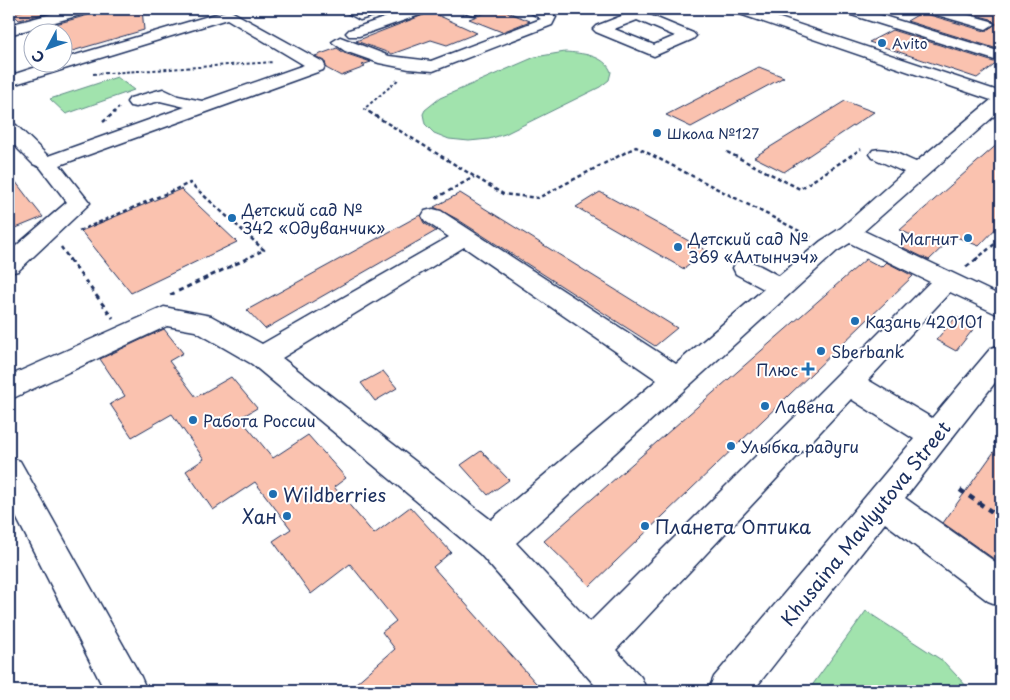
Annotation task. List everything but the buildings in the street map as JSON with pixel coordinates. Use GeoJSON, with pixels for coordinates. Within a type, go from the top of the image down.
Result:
{"type":"FeatureCollection","features":[{"type":"Feature","properties":{"kind":"street"},"geometry":{"type":"LineString","coordinates":[[346,9],[360,16],[381,9]]}},
{"type":"Feature","properties":{"kind":"street"},"geometry":{"type":"LineString","coordinates":[[739,9],[1001,99]]}},
{"type":"Feature","properties":{"kind":"street"},"geometry":{"type":"LineString","coordinates":[[847,9],[1001,57]]}},
{"type":"Feature","properties":{"kind":"street"},"geometry":{"type":"LineString","coordinates":[[932,9],[986,24]]}},
{"type":"Feature","properties":{"kind":"street"},"geometry":{"type":"LineString","coordinates":[[9,30],[82,10]]}},
{"type":"Feature","properties":{"kind":"street"},"geometry":{"type":"LineString","coordinates":[[422,16],[404,15],[347,37],[358,52],[413,66],[433,66],[547,22],[549,17],[536,11]]}},
{"type":"Feature","properties":{"kind":"street"},"geometry":{"type":"LineString","coordinates":[[890,22],[908,12]]}},
{"type":"Feature","properties":{"kind":"street"},"geometry":{"type":"LineString","coordinates":[[9,81],[229,14],[317,66],[47,163]]}},
{"type":"Feature","properties":{"kind":"street"},"geometry":{"type":"LineString","coordinates":[[971,34],[1001,14]]}},
{"type":"Feature","properties":{"kind":"street"},"geometry":{"type":"LineString","coordinates":[[136,102],[163,94],[170,101],[193,102],[199,108]]}},
{"type":"Feature","properties":{"kind":"street"},"geometry":{"type":"LineString","coordinates":[[492,542],[1001,99]]}},
{"type":"Feature","properties":{"kind":"street"},"geometry":{"type":"LineString","coordinates":[[9,129],[40,160],[47,163],[79,203],[9,265]]}},
{"type":"Feature","properties":{"kind":"street"},"geometry":{"type":"LineString","coordinates":[[880,154],[918,171]]}},
{"type":"Feature","properties":{"kind":"street"},"geometry":{"type":"LineString","coordinates":[[433,216],[678,380]]}},
{"type":"Feature","properties":{"kind":"street"},"geometry":{"type":"LineString","coordinates":[[262,356],[465,238]]}},
{"type":"Feature","properties":{"kind":"street"},"geometry":{"type":"LineString","coordinates":[[839,240],[946,281],[1001,307]]}},
{"type":"Feature","properties":{"kind":"street"},"geometry":{"type":"LineString","coordinates":[[745,268],[782,288]]}},
{"type":"Feature","properties":{"kind":"street"},"geometry":{"type":"LineString","coordinates":[[589,651],[946,281]]}},
{"type":"Feature","properties":{"kind":"street"},"geometry":{"type":"LineString","coordinates":[[9,389],[164,316],[202,323],[262,356],[492,542],[626,691]]}},
{"type":"Feature","properties":{"kind":"street","name":"Khusaina Mavlyutova Street"},"geometry":{"type":"LineString","coordinates":[[728,691],[1001,354]]}},
{"type":"Feature","properties":{"kind":"street"},"geometry":{"type":"LineString","coordinates":[[848,382],[935,436]]}},
{"type":"Feature","properties":{"kind":"street"},"geometry":{"type":"LineString","coordinates":[[12,484],[127,691]]}},
{"type":"Feature","properties":{"kind":"street"},"geometry":{"type":"LineString","coordinates":[[882,501],[1001,588]]}},
{"type":"Feature","properties":{"kind":"path"},"geometry":{"type":"LineString","coordinates":[[536,11],[582,13],[600,10]]}},
{"type":"Feature","properties":{"kind":"path"},"geometry":{"type":"LineString","coordinates":[[88,74],[176,70],[305,59]]}},
{"type":"Feature","properties":{"kind":"path"},"geometry":{"type":"LineString","coordinates":[[390,60],[389,66],[403,76],[364,109],[503,194],[538,198],[636,147],[839,240]]}},
{"type":"Feature","properties":{"kind":"path"},"geometry":{"type":"LineString","coordinates":[[727,152],[800,189],[862,148],[880,154]]}},
{"type":"Feature","properties":{"kind":"path"},"geometry":{"type":"LineString","coordinates":[[433,216],[429,201],[475,177]]}},
{"type":"Feature","properties":{"kind":"path"},"geometry":{"type":"LineString","coordinates":[[74,233],[190,183],[264,250],[168,296]]}},
{"type":"Feature","properties":{"kind":"path"},"geometry":{"type":"LineString","coordinates":[[946,281],[1001,240]]}},
{"type":"Feature","properties":{"kind":"path"},"geometry":{"type":"LineString","coordinates":[[57,241],[115,322]]}},
{"type":"Feature","properties":{"kind":"path"},"geometry":{"type":"LineString","coordinates":[[994,442],[1001,447]]}},
{"type":"Feature","properties":{"kind":"path"},"geometry":{"type":"LineString","coordinates":[[960,490],[1001,518]]}},
{"type":"Feature","properties":{"kind":"green space"},"geometry":{"type":"Polygon","coordinates":[[[565,52],[598,58],[608,66],[611,72],[609,80],[600,87],[505,134],[489,139],[469,141],[449,139],[434,133],[425,124],[423,114],[425,110],[440,98],[535,57],[565,52]]]}},
{"type":"Feature","properties":{"kind":"green space"},"geometry":{"type":"Polygon","coordinates":[[[117,77],[134,90],[66,114],[50,99],[117,77]]]}},
{"type":"Feature","properties":{"kind":"green space"},"geometry":{"type":"Polygon","coordinates":[[[866,611],[943,661],[971,691],[808,691],[866,611]]]}},
{"type":"Feature","properties":{"kind":"place","name":"Avito"},"geometry":{"type":"Point","coordinates":[882,43]}},
{"type":"Feature","properties":{"kind":"place","name":"Школа №127"},"geometry":{"type":"Point","coordinates":[657,133]}},
{"type":"Feature","properties":{"kind":"place","name":"Детский сад № 342 «Одуванчик»"},"geometry":{"type":"Point","coordinates":[232,218]}},
{"type":"Feature","properties":{"kind":"place","name":"Магнит"},"geometry":{"type":"Point","coordinates":[968,238]}},
{"type":"Feature","properties":{"kind":"place","name":"Детский сад № 369 «Алтынчэч»"},"geometry":{"type":"Point","coordinates":[678,247]}},
{"type":"Feature","properties":{"kind":"place","name":"Казань 420101"},"geometry":{"type":"Point","coordinates":[855,321]}},
{"type":"Feature","properties":{"kind":"place","name":"Sberbank"},"geometry":{"type":"Point","coordinates":[821,351]}},
{"type":"Feature","properties":{"kind":"place","name":"Плюс"},"geometry":{"type":"Point","coordinates":[808,369]}},
{"type":"Feature","properties":{"kind":"place","name":"Лавена"},"geometry":{"type":"Point","coordinates":[765,406]}},
{"type":"Feature","properties":{"kind":"place","name":"Работа России"},"geometry":{"type":"Point","coordinates":[193,420]}},
{"type":"Feature","properties":{"kind":"place","name":"Улыбка радуги"},"geometry":{"type":"Point","coordinates":[731,446]}},
{"type":"Feature","properties":{"kind":"place","name":"Wildberries"},"geometry":{"type":"Point","coordinates":[273,494]}},
{"type":"Feature","properties":{"kind":"place","name":"Хан"},"geometry":{"type":"Point","coordinates":[287,516]}},
{"type":"Feature","properties":{"kind":"place","name":"Планета Оптика"},"geometry":{"type":"Point","coordinates":[645,526]}}]}
